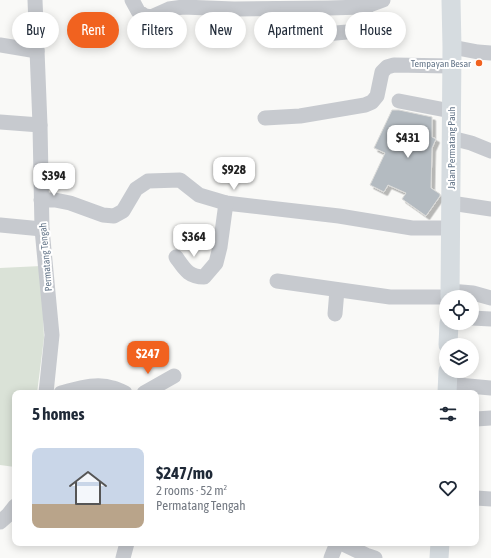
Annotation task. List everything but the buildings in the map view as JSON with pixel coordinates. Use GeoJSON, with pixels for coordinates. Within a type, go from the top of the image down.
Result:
{"type":"FeatureCollection","features":[{"type":"Feature","properties":{"kind":"main road","name":"Jalan Permatang Pauh"},"geometry":{"type":"LineString","coordinates":[[448,290],[452,47],[451,0]]}},
{"type":"Feature","properties":{"kind":"main road"},"geometry":{"type":"LineString","coordinates":[[439,558],[440,546]]}},
{"type":"Feature","properties":{"kind":"street","name":"Permatang Tengah"},"geometry":{"type":"LineString","coordinates":[[35,0],[42,229],[52,335],[46,390]]}},
{"type":"Feature","properties":{"kind":"street"},"geometry":{"type":"LineString","coordinates":[[132,0],[138,12],[145,16],[151,17],[169,9],[183,7],[234,9],[364,7],[383,0]]}},
{"type":"Feature","properties":{"kind":"street"},"geometry":{"type":"LineString","coordinates":[[273,9],[274,20],[280,28],[314,35],[347,32],[362,27],[367,19],[364,7]]}},
{"type":"Feature","properties":{"kind":"street"},"geometry":{"type":"LineString","coordinates":[[0,45],[37,51]]}},
{"type":"Feature","properties":{"kind":"street"},"geometry":{"type":"LineString","coordinates":[[452,47],[491,53]]}},
{"type":"Feature","properties":{"kind":"street"},"geometry":{"type":"LineString","coordinates":[[265,118],[300,116],[365,105],[372,102],[377,96],[382,72],[387,67],[394,65],[451,66]]}},
{"type":"Feature","properties":{"kind":"street"},"geometry":{"type":"LineString","coordinates":[[399,102],[451,111]]}},
{"type":"Feature","properties":{"kind":"street"},"geometry":{"type":"LineString","coordinates":[[0,122],[40,125]]}},
{"type":"Feature","properties":{"kind":"street"},"geometry":{"type":"LineString","coordinates":[[451,138],[471,143],[491,151]]}},
{"type":"Feature","properties":{"kind":"street"},"geometry":{"type":"LineString","coordinates":[[41,200],[55,200],[70,203],[103,215],[114,216],[123,211],[136,188],[148,181],[180,180],[199,195],[226,203],[339,216],[412,228],[450,228]]}},
{"type":"Feature","properties":{"kind":"street"},"geometry":{"type":"LineString","coordinates":[[176,256],[189,274],[204,278],[216,263],[220,247],[226,203]]}},
{"type":"Feature","properties":{"kind":"street"},"geometry":{"type":"LineString","coordinates":[[450,203],[491,209]]}},
{"type":"Feature","properties":{"kind":"street"},"geometry":{"type":"LineString","coordinates":[[0,225],[42,229]]}},
{"type":"Feature","properties":{"kind":"street"},"geometry":{"type":"LineString","coordinates":[[277,281],[390,297],[439,295]]}},
{"type":"Feature","properties":{"kind":"street"},"geometry":{"type":"LineString","coordinates":[[334,314],[338,290]]}},
{"type":"Feature","properties":{"kind":"street"},"geometry":{"type":"LineString","coordinates":[[479,294],[491,298]]}},
{"type":"Feature","properties":{"kind":"street"},"geometry":{"type":"LineString","coordinates":[[479,318],[491,319]]}},
{"type":"Feature","properties":{"kind":"street"},"geometry":{"type":"LineString","coordinates":[[149,390],[174,376]]}},
{"type":"Feature","properties":{"kind":"street"},"geometry":{"type":"LineString","coordinates":[[447,383],[491,388]]}},
{"type":"Feature","properties":{"kind":"street"},"geometry":{"type":"LineString","coordinates":[[72,390],[96,386],[112,387],[118,390]]}},
{"type":"Feature","properties":{"kind":"street"},"geometry":{"type":"LineString","coordinates":[[479,419],[491,418]]}},
{"type":"Feature","properties":{"kind":"street"},"geometry":{"type":"LineString","coordinates":[[479,498],[491,499]]}},
{"type":"Feature","properties":{"kind":"street"},"geometry":{"type":"LineString","coordinates":[[0,522],[8,516],[12,510]]}},
{"type":"Feature","properties":{"kind":"street"},"geometry":{"type":"LineString","coordinates":[[124,558],[126,546]]}},
{"type":"Feature","properties":{"kind":"street"},"geometry":{"type":"LineString","coordinates":[[331,558],[335,546]]}},
{"type":"Feature","properties":{"kind":"street"},"geometry":{"type":"LineString","coordinates":[[347,546],[375,558]]}},
{"type":"Feature","properties":{"kind":"shaded area"},"geometry":{"type":"Polygon","coordinates":[[[41,266],[44,338],[37,390],[12,390],[12,467],[0,465],[0,268],[41,266]]]}},
{"type":"Feature","properties":{"kind":"place","name":"Tempayan Besar"},"geometry":{"type":"Point","coordinates":[479,63]}}]}
